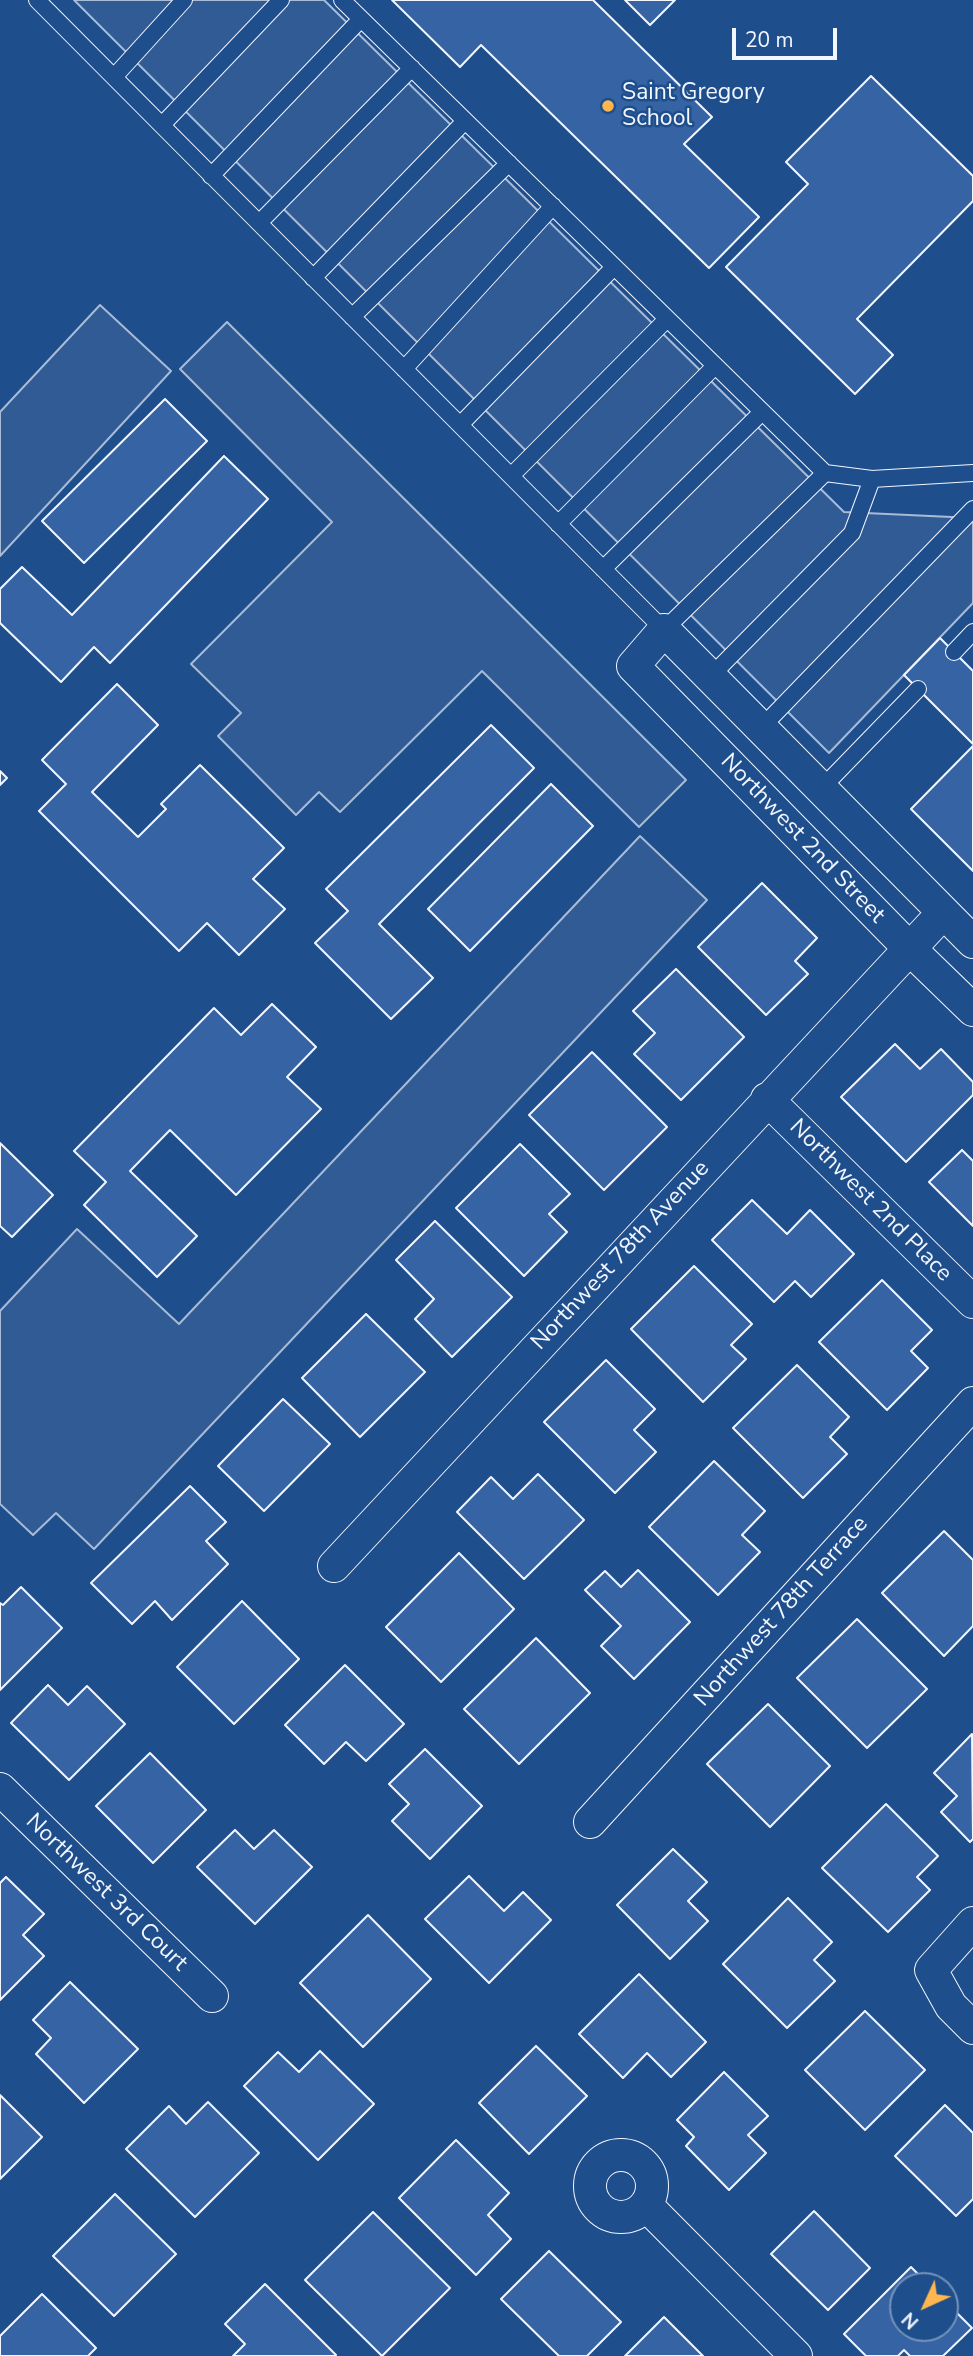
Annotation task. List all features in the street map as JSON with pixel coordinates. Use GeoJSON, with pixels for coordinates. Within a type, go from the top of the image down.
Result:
{"type":"FeatureCollection","features":[{"type":"Feature","properties":{"kind":"street","name":"Northwest 2nd Street"},"geometry":{"type":"LineString","coordinates":[[973,942],[664,630],[633,666],[973,1010]]}},
{"type":"Feature","properties":{"kind":"street"},"geometry":{"type":"LineString","coordinates":[[789,824],[820,790]]}},
{"type":"Feature","properties":{"kind":"street","name":"Northwest 78th Avenue"},"geometry":{"type":"LineString","coordinates":[[334,1566],[943,913]]}},
{"type":"Feature","properties":{"kind":"street","name":"Northwest 2nd Place"},"geometry":{"type":"LineString","coordinates":[[767,1099],[973,1303]]}},
{"type":"Feature","properties":{"kind":"street","name":"Northwest 78th Terrace"},"geometry":{"type":"LineString","coordinates":[[590,1822],[973,1403]]}},
{"type":"Feature","properties":{"kind":"street","name":"Northwest 3rd Court"},"geometry":{"type":"LineString","coordinates":[[0,1790],[212,1996]]}},
{"type":"Feature","properties":{"kind":"street"},"geometry":{"type":"LineString","coordinates":[[973,1923],[930,1970],[951,2006],[973,2028]]}},
{"type":"Feature","properties":{"kind":"street"},"geometry":{"type":"LineString","coordinates":[[646,2205],[796,2356]]}},
{"type":"Feature","properties":{"kind":"lane"},"geometry":{"type":"LineString","coordinates":[[114,77],[184,0]]}},
{"type":"Feature","properties":{"kind":"lane"},"geometry":{"type":"LineString","coordinates":[[162,125],[281,0]]}},
{"type":"Feature","properties":{"kind":"lane"},"geometry":{"type":"LineString","coordinates":[[342,0],[825,473],[872,479],[973,473]]}},
{"type":"Feature","properties":{"kind":"lane"},"geometry":{"type":"LineString","coordinates":[[45,3],[211,176],[664,630],[825,473]]}},
{"type":"Feature","properties":{"kind":"lane"},"geometry":{"type":"LineString","coordinates":[[211,176],[361,19]]}},
{"type":"Feature","properties":{"kind":"lane"},"geometry":{"type":"LineString","coordinates":[[259,223],[412,68]]}},
{"type":"Feature","properties":{"kind":"lane"},"geometry":{"type":"LineString","coordinates":[[313,278],[465,121]]}},
{"type":"Feature","properties":{"kind":"lane"},"geometry":{"type":"LineString","coordinates":[[352,317],[509,163]]}},
{"type":"Feature","properties":{"kind":"lane"},"geometry":{"type":"LineString","coordinates":[[404,369],[553,206]]}},
{"type":"Feature","properties":{"kind":"lane"},"geometry":{"type":"LineString","coordinates":[[460,425],[614,267]]}},
{"type":"Feature","properties":{"kind":"lane"},"geometry":{"type":"LineString","coordinates":[[511,476],[667,319]]}},
{"type":"Feature","properties":{"kind":"lane"},"geometry":{"type":"LineString","coordinates":[[558,524],[715,366]]}},
{"type":"Feature","properties":{"kind":"lane"},"geometry":{"type":"LineString","coordinates":[[603,569],[762,412]]}},
{"type":"Feature","properties":{"kind":"lane"},"geometry":{"type":"LineString","coordinates":[[710,677],[852,534],[872,479]]}},
{"type":"Feature","properties":{"kind":"lane"},"geometry":{"type":"LineString","coordinates":[[761,728],[973,509]]}},
{"type":"Feature","properties":{"kind":"lane"},"geometry":{"type":"LineString","coordinates":[[954,652],[973,632]]}},
{"type":"Feature","properties":{"kind":"lane"},"geometry":{"type":"LineString","coordinates":[[820,790],[918,689]]}},
{"type":"Feature","properties":{"kind":"shaded area"},"geometry":{"type":"Polygon","coordinates":[[[74,0],[324,0],[844,512],[973,518],[973,603],[829,753],[74,0]]]}},
{"type":"Feature","properties":{"kind":"shaded area"},"geometry":{"type":"Polygon","coordinates":[[[100,305],[171,371],[0,556],[0,412],[100,305]]]}},
{"type":"Feature","properties":{"kind":"shaded area"},"geometry":{"type":"Polygon","coordinates":[[[227,322],[686,780],[639,827],[482,671],[340,812],[319,792],[296,815],[218,736],[241,713],[191,664],[332,522],[180,369],[227,322]]]}},
{"type":"Feature","properties":{"kind":"shaded area"},"geometry":{"type":"Polygon","coordinates":[[[640,836],[707,900],[94,1549],[56,1513],[33,1535],[0,1504],[0,1311],[77,1229],[179,1324],[640,836]]]}},
{"type":"Feature","properties":{"kind":"building"},"geometry":{"type":"Polygon","coordinates":[[[392,0],[593,0],[712,117],[684,144],[759,217],[709,268],[481,45],[460,67],[392,0]]]}},
{"type":"Feature","properties":{"kind":"building"},"geometry":{"type":"Polygon","coordinates":[[[625,0],[675,0],[650,25],[625,0]]]}},
{"type":"Feature","properties":{"kind":"building"},"geometry":{"type":"Polygon","coordinates":[[[871,76],[973,176],[973,201],[857,319],[893,355],[855,394],[726,267],[808,184],[786,162],[871,76]]]}},
{"type":"Feature","properties":{"kind":"building"},"geometry":{"type":"Polygon","coordinates":[[[165,399],[207,441],[84,563],[42,521],[165,399]]]}},
{"type":"Feature","properties":{"kind":"building"},"geometry":{"type":"Polygon","coordinates":[[[224,456],[268,499],[110,663],[94,647],[61,682],[0,623],[0,589],[22,567],[72,615],[224,456]]]}},
{"type":"Feature","properties":{"kind":"building"},"geometry":{"type":"Polygon","coordinates":[[[940,638],[973,671],[973,744],[904,675],[940,638]]]}},
{"type":"Feature","properties":{"kind":"building"},"geometry":{"type":"Polygon","coordinates":[[[117,684],[158,725],[92,792],[138,837],[166,809],[161,804],[200,765],[284,848],[253,879],[285,909],[239,955],[207,923],[179,951],[39,811],[66,784],[42,760],[117,684]]]}},
{"type":"Feature","properties":{"kind":"building"},"geometry":{"type":"Polygon","coordinates":[[[491,725],[534,768],[379,924],[433,978],[391,1019],[315,943],[348,911],[326,889],[491,725]]]}},
{"type":"Feature","properties":{"kind":"building"},"geometry":{"type":"Polygon","coordinates":[[[973,746],[973,871],[911,809],[973,746]]]}},
{"type":"Feature","properties":{"kind":"building"},"geometry":{"type":"Polygon","coordinates":[[[0,771],[7,778],[0,785],[0,771]]]}},
{"type":"Feature","properties":{"kind":"building"},"geometry":{"type":"Polygon","coordinates":[[[551,784],[593,826],[470,951],[428,909],[551,784]]]}},
{"type":"Feature","properties":{"kind":"building"},"geometry":{"type":"Polygon","coordinates":[[[762,883],[817,938],[795,961],[808,974],[766,1015],[698,947],[762,883]]]}},
{"type":"Feature","properties":{"kind":"building"},"geometry":{"type":"Polygon","coordinates":[[[676,969],[744,1037],[681,1100],[634,1054],[655,1033],[633,1011],[676,969]]]}},
{"type":"Feature","properties":{"kind":"building"},"geometry":{"type":"Polygon","coordinates":[[[272,1004],[316,1047],[287,1077],[321,1109],[236,1195],[170,1130],[130,1171],[197,1236],[157,1277],[84,1205],[106,1182],[74,1151],[214,1008],[241,1035],[272,1004]]]}},
{"type":"Feature","properties":{"kind":"building"},"geometry":{"type":"Polygon","coordinates":[[[895,1044],[920,1069],[941,1049],[973,1082],[973,1095],[906,1162],[841,1097],[895,1044]]]}},
{"type":"Feature","properties":{"kind":"building"},"geometry":{"type":"Polygon","coordinates":[[[592,1052],[667,1127],[604,1190],[529,1115],[592,1052]]]}},
{"type":"Feature","properties":{"kind":"building"},"geometry":{"type":"Polygon","coordinates":[[[0,1143],[53,1195],[12,1237],[0,1226],[0,1143]]]}},
{"type":"Feature","properties":{"kind":"building"},"geometry":{"type":"Polygon","coordinates":[[[520,1144],[570,1194],[549,1214],[567,1232],[524,1276],[456,1208],[520,1144]]]}},
{"type":"Feature","properties":{"kind":"building"},"geometry":{"type":"Polygon","coordinates":[[[962,1150],[973,1161],[973,1226],[929,1182],[962,1150]]]}},
{"type":"Feature","properties":{"kind":"building"},"geometry":{"type":"Polygon","coordinates":[[[752,1200],[787,1234],[810,1210],[854,1254],[811,1297],[795,1281],[774,1302],[712,1240],[752,1200]]]}},
{"type":"Feature","properties":{"kind":"building"},"geometry":{"type":"Polygon","coordinates":[[[435,1221],[512,1297],[452,1357],[415,1319],[434,1299],[396,1260],[435,1221]]]}},
{"type":"Feature","properties":{"kind":"building"},"geometry":{"type":"Polygon","coordinates":[[[694,1266],[752,1324],[731,1345],[746,1359],[703,1402],[631,1329],[694,1266]]]}},
{"type":"Feature","properties":{"kind":"building"},"geometry":{"type":"Polygon","coordinates":[[[882,1280],[932,1330],[911,1351],[928,1368],[887,1410],[819,1342],[882,1280]]]}},
{"type":"Feature","properties":{"kind":"building"},"geometry":{"type":"Polygon","coordinates":[[[366,1314],[425,1372],[360,1437],[302,1378],[366,1314]]]}},
{"type":"Feature","properties":{"kind":"building"},"geometry":{"type":"Polygon","coordinates":[[[606,1360],[655,1409],[634,1430],[656,1452],[615,1493],[544,1422],[606,1360]]]}},
{"type":"Feature","properties":{"kind":"building"},"geometry":{"type":"Polygon","coordinates":[[[797,1365],[849,1417],[830,1437],[847,1454],[803,1498],[733,1428],[797,1365]]]}},
{"type":"Feature","properties":{"kind":"building"},"geometry":{"type":"Polygon","coordinates":[[[283,1399],[330,1444],[264,1511],[218,1466],[283,1399]]]}},
{"type":"Feature","properties":{"kind":"building"},"geometry":{"type":"Polygon","coordinates":[[[714,1461],[765,1511],[742,1535],[760,1552],[718,1595],[649,1527],[714,1461]]]}},
{"type":"Feature","properties":{"kind":"building"},"geometry":{"type":"Polygon","coordinates":[[[538,1474],[584,1520],[524,1579],[457,1512],[491,1477],[513,1499],[538,1474]]]}},
{"type":"Feature","properties":{"kind":"building"},"geometry":{"type":"Polygon","coordinates":[[[190,1486],[226,1522],[206,1541],[228,1564],[172,1620],[155,1601],[132,1624],[91,1583],[190,1486]]]}},
{"type":"Feature","properties":{"kind":"building"},"geometry":{"type":"Polygon","coordinates":[[[944,1531],[973,1560],[973,1626],[944,1656],[882,1593],[944,1531]]]}},
{"type":"Feature","properties":{"kind":"building"},"geometry":{"type":"Polygon","coordinates":[[[459,1553],[514,1609],[441,1682],[386,1627],[459,1553]]]}},
{"type":"Feature","properties":{"kind":"building"},"geometry":{"type":"Polygon","coordinates":[[[638,1570],[690,1622],[634,1679],[601,1646],[621,1626],[585,1590],[605,1571],[621,1587],[638,1570]]]}},
{"type":"Feature","properties":{"kind":"building"},"geometry":{"type":"Polygon","coordinates":[[[21,1587],[62,1628],[0,1690],[0,1603],[3,1605],[21,1587]]]}},
{"type":"Feature","properties":{"kind":"building"},"geometry":{"type":"Polygon","coordinates":[[[242,1601],[299,1659],[234,1724],[177,1667],[242,1601]]]}},
{"type":"Feature","properties":{"kind":"building"},"geometry":{"type":"Polygon","coordinates":[[[857,1619],[927,1689],[867,1748],[797,1678],[857,1619]]]}},
{"type":"Feature","properties":{"kind":"building"},"geometry":{"type":"Polygon","coordinates":[[[536,1638],[590,1693],[519,1764],[464,1709],[536,1638]]]}},
{"type":"Feature","properties":{"kind":"building"},"geometry":{"type":"Polygon","coordinates":[[[345,1665],[404,1724],[366,1761],[346,1742],[324,1764],[285,1725],[345,1665]]]}},
{"type":"Feature","properties":{"kind":"building"},"geometry":{"type":"Polygon","coordinates":[[[48,1685],[68,1705],[87,1686],[125,1724],[69,1780],[11,1723],[48,1685]]]}},
{"type":"Feature","properties":{"kind":"building"},"geometry":{"type":"Polygon","coordinates":[[[768,1704],[830,1766],[770,1827],[707,1764],[768,1704]]]}},
{"type":"Feature","properties":{"kind":"building"},"geometry":{"type":"Polygon","coordinates":[[[972,1734],[973,1839],[970,1842],[941,1812],[957,1796],[934,1773],[972,1734]]]}},
{"type":"Feature","properties":{"kind":"building"},"geometry":{"type":"Polygon","coordinates":[[[425,1749],[482,1806],[430,1859],[392,1821],[409,1804],[389,1784],[425,1749]]]}},
{"type":"Feature","properties":{"kind":"building"},"geometry":{"type":"Polygon","coordinates":[[[150,1753],[206,1810],[153,1863],[96,1806],[150,1753]]]}},
{"type":"Feature","properties":{"kind":"building"},"geometry":{"type":"Polygon","coordinates":[[[886,1804],[938,1856],[917,1877],[930,1890],[888,1932],[822,1868],[886,1804]]]}},
{"type":"Feature","properties":{"kind":"building"},"geometry":{"type":"Polygon","coordinates":[[[235,1830],[254,1849],[274,1830],[312,1867],[255,1924],[197,1867],[235,1830]]]}},
{"type":"Feature","properties":{"kind":"building"},"geometry":{"type":"Polygon","coordinates":[[[673,1849],[707,1882],[688,1901],[708,1921],[670,1959],[617,1905],[673,1849]]]}},
{"type":"Feature","properties":{"kind":"building"},"geometry":{"type":"Polygon","coordinates":[[[469,1876],[504,1911],[523,1892],[551,1920],[489,1983],[425,1919],[469,1876]]]}},
{"type":"Feature","properties":{"kind":"building"},"geometry":{"type":"Polygon","coordinates":[[[6,1877],[44,1914],[23,1935],[44,1956],[0,2000],[0,1883],[6,1877]]]}},
{"type":"Feature","properties":{"kind":"building"},"geometry":{"type":"Polygon","coordinates":[[[788,1898],[832,1942],[814,1960],[835,1981],[787,2028],[723,1964],[788,1898]]]}},
{"type":"Feature","properties":{"kind":"building"},"geometry":{"type":"Polygon","coordinates":[[[368,1915],[431,1979],[363,2047],[300,1983],[368,1915]]]}},
{"type":"Feature","properties":{"kind":"building"},"geometry":{"type":"Polygon","coordinates":[[[639,1974],[706,2042],[671,2077],[647,2053],[623,2078],[579,2034],[639,1974]]]}},
{"type":"Feature","properties":{"kind":"building"},"geometry":{"type":"Polygon","coordinates":[[[70,1982],[138,2049],[84,2103],[36,2054],[51,2038],[33,2020],[70,1982]]]}},
{"type":"Feature","properties":{"kind":"building"},"geometry":{"type":"Polygon","coordinates":[[[865,2011],[925,2070],[865,2130],[805,2070],[865,2011]]]}},
{"type":"Feature","properties":{"kind":"building"},"geometry":{"type":"Polygon","coordinates":[[[536,2046],[587,2096],[529,2154],[479,2103],[536,2046]]]}},
{"type":"Feature","properties":{"kind":"building"},"geometry":{"type":"Polygon","coordinates":[[[320,2051],[374,2104],[318,2160],[244,2086],[278,2052],[299,2072],[320,2051]]]}},
{"type":"Feature","properties":{"kind":"building"},"geometry":{"type":"Polygon","coordinates":[[[724,2072],[768,2116],[748,2135],[766,2153],[729,2190],[686,2146],[694,2137],[677,2120],[724,2072]]]}},
{"type":"Feature","properties":{"kind":"building"},"geometry":{"type":"Polygon","coordinates":[[[0,2095],[42,2137],[0,2179],[0,2095]]]}},
{"type":"Feature","properties":{"kind":"building"},"geometry":{"type":"Polygon","coordinates":[[[208,2102],[259,2153],[195,2217],[126,2149],[169,2106],[186,2124],[208,2102]]]}},
{"type":"Feature","properties":{"kind":"building"},"geometry":{"type":"Polygon","coordinates":[[[945,2105],[973,2133],[973,2199],[956,2216],[895,2156],[945,2105]]]}},
{"type":"Feature","properties":{"kind":"building"},"geometry":{"type":"Polygon","coordinates":[[[456,2140],[509,2193],[488,2215],[511,2239],[476,2275],[399,2198],[456,2140]]]}},
{"type":"Feature","properties":{"kind":"building"},"geometry":{"type":"Polygon","coordinates":[[[115,2194],[176,2254],[114,2316],[53,2256],[115,2194]]]}},
{"type":"Feature","properties":{"kind":"building"},"geometry":{"type":"Polygon","coordinates":[[[814,2211],[870,2268],[828,2310],[771,2254],[814,2211]]]}},
{"type":"Feature","properties":{"kind":"building"},"geometry":{"type":"Polygon","coordinates":[[[373,2212],[450,2288],[382,2356],[305,2280],[373,2212]]]}},
{"type":"Feature","properties":{"kind":"building"},"geometry":{"type":"Polygon","coordinates":[[[549,2251],[621,2322],[587,2356],[559,2356],[501,2299],[549,2251]]]}},
{"type":"Feature","properties":{"kind":"building"},"geometry":{"type":"Polygon","coordinates":[[[265,2284],[335,2356],[233,2356],[245,2344],[225,2324],[265,2284]]]}},
{"type":"Feature","properties":{"kind":"building"},"geometry":{"type":"Polygon","coordinates":[[[889,2289],[889,2342],[958,2342],[943,2356],[910,2356],[904,2350],[898,2356],[866,2356],[844,2334],[889,2289]]]}},
{"type":"Feature","properties":{"kind":"building"},"geometry":{"type":"Polygon","coordinates":[[[42,2294],[96,2348],[88,2356],[0,2356],[0,2336],[42,2294]]]}},
{"type":"Feature","properties":{"kind":"building"},"geometry":{"type":"Polygon","coordinates":[[[959,2315],[972,2328],[959,2341],[959,2315]]]}},
{"type":"Feature","properties":{"kind":"building"},"geometry":{"type":"Polygon","coordinates":[[[664,2317],[703,2356],[625,2356],[664,2317]]]}},
{"type":"Feature","properties":{"kind":"place","name":"Saint Gregory School"},"geometry":{"type":"Point","coordinates":[608,106]}}]}
